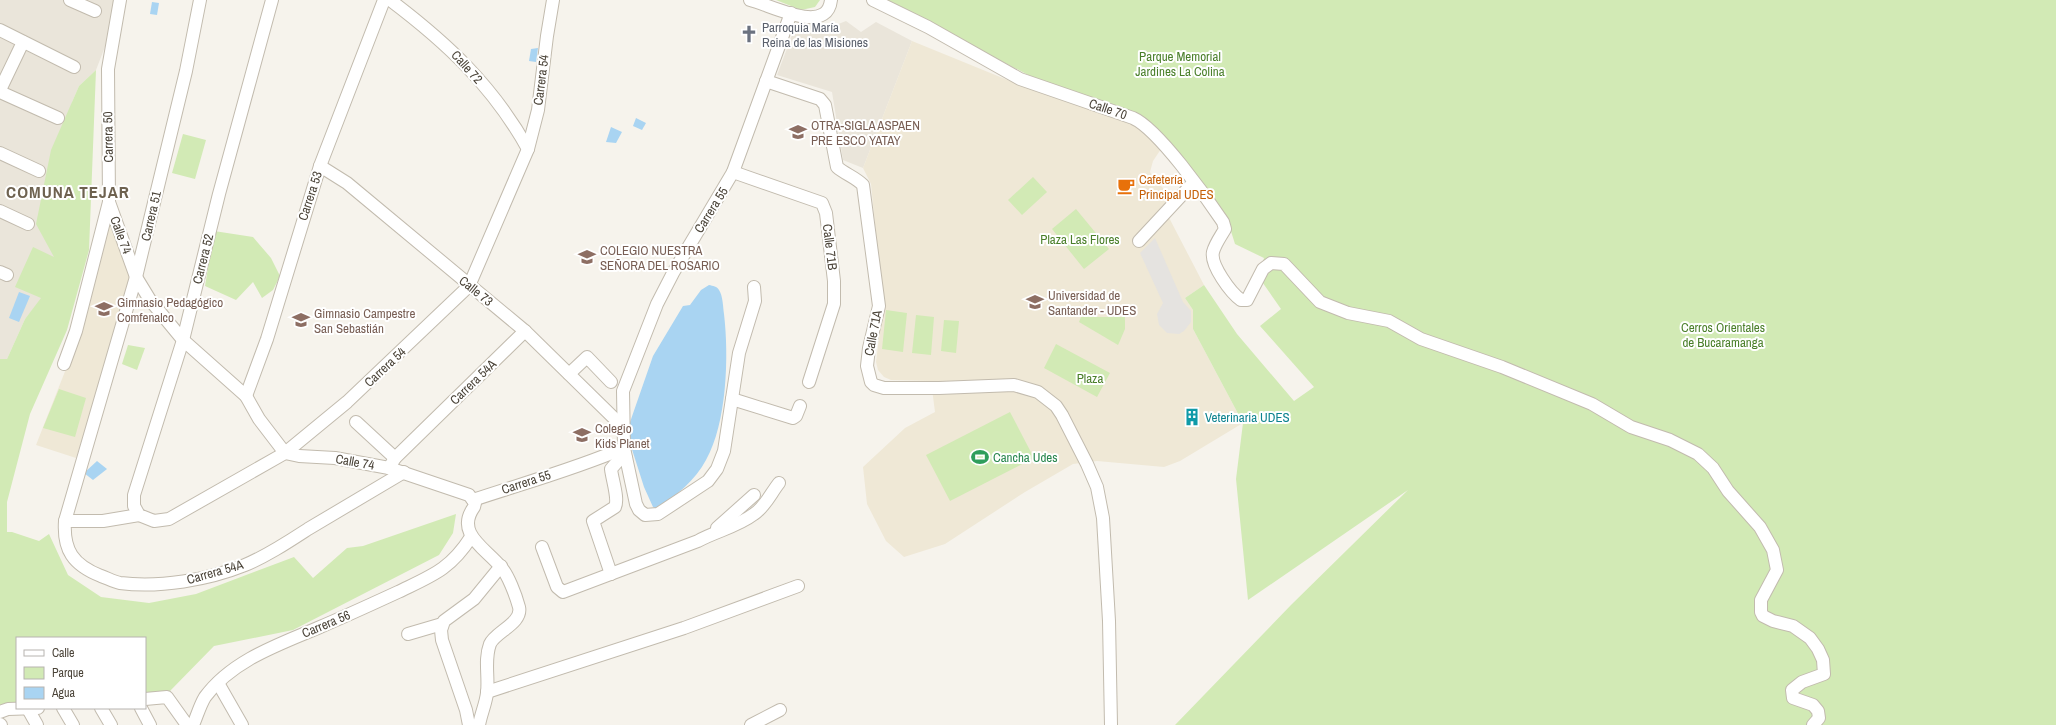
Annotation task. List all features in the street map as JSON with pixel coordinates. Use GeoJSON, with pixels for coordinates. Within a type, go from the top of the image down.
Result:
{"type":"FeatureCollection","features":[{"type":"Feature","properties":{"kind":"street"},"geometry":{"type":"LineString","coordinates":[[70,0],[95,11]]}},
{"type":"Feature","properties":{"kind":"street","name":"Carrera 50"},"geometry":{"type":"LineString","coordinates":[[64,364],[76,331],[109,202],[108,68],[120,0]]}},
{"type":"Feature","properties":{"kind":"street","name":"Carrera 51"},"geometry":{"type":"LineString","coordinates":[[65,521],[136,277],[186,71],[200,0]]}},
{"type":"Feature","properties":{"kind":"street","name":"Carrera 52"},"geometry":{"type":"LineString","coordinates":[[139,515],[134,506],[134,495],[183,340],[219,194],[272,0]]}},
{"type":"Feature","properties":{"kind":"street","name":"Carrera 53"},"geometry":{"type":"LineString","coordinates":[[246,396],[267,339],[320,166],[384,0]]}},
{"type":"Feature","properties":{"kind":"street","name":"Calle 72"},"geometry":{"type":"LineString","coordinates":[[390,0],[429,30],[462,59],[512,121],[528,149]]}},
{"type":"Feature","properties":{"kind":"street","name":"Carrera 54"},"geometry":{"type":"LineString","coordinates":[[139,515],[154,521],[169,519],[285,453],[347,402],[469,286],[528,149],[538,110],[553,0]]}},
{"type":"Feature","properties":{"kind":"street"},"geometry":{"type":"LineString","coordinates":[[750,0],[804,17],[816,13],[838,0]]}},
{"type":"Feature","properties":{"kind":"street"},"geometry":{"type":"LineString","coordinates":[[826,6],[832,0]]}},
{"type":"Feature","properties":{"kind":"street","name":"Calle 70"},"geometry":{"type":"LineString","coordinates":[[873,0],[928,27],[1020,79],[1142,122],[1153,132],[1225,226],[1225,229],[1213,252],[1215,266],[1230,290],[1244,301],[1247,300],[1267,264],[1275,262],[1284,264],[1320,302],[1348,313],[1389,321],[1420,338],[1502,367],[1592,404],[1631,427],[1670,440],[1702,457],[1713,468],[1728,490],[1760,527],[1773,550],[1777,570],[1761,600],[1761,612],[1763,616],[1802,631],[1810,638],[1821,655],[1824,674],[1795,687],[1792,694],[1793,698],[1812,706],[1818,711],[1819,718],[1813,725]]}},
{"type":"Feature","properties":{"kind":"street","name":"Carrera 55"},"geometry":{"type":"LineString","coordinates":[[754,287],[755,301],[739,353],[724,451],[717,469],[708,481],[658,514],[645,515],[639,510],[626,458],[622,426],[623,391],[657,304],[682,255],[733,172],[791,13]]}},
{"type":"Feature","properties":{"kind":"street"},"geometry":{"type":"LineString","coordinates":[[0,30],[74,67]]}},
{"type":"Feature","properties":{"kind":"street"},"geometry":{"type":"LineString","coordinates":[[23,42],[0,91],[58,118]]}},
{"type":"Feature","properties":{"kind":"street","name":"Calle 71A"},"geometry":{"type":"LineString","coordinates":[[766,81],[820,99],[825,104],[837,167],[842,172],[856,179],[863,185],[879,306],[869,348],[867,366],[871,382],[874,385],[884,388],[939,388],[1014,385],[1038,392],[1056,406],[1062,415],[1097,487],[1103,518],[1108,613],[1111,725]]}},
{"type":"Feature","properties":{"kind":"street"},"geometry":{"type":"LineString","coordinates":[[0,153],[39,171]]}},
{"type":"Feature","properties":{"kind":"street","name":"Calle 73"},"geometry":{"type":"LineString","coordinates":[[320,166],[347,183],[469,286],[525,331],[622,426]]}},
{"type":"Feature","properties":{"kind":"street","name":"Calle 71B"},"geometry":{"type":"LineString","coordinates":[[733,172],[822,203],[826,214],[834,281],[834,304],[810,382]]}},
{"type":"Feature","properties":{"kind":"street"},"geometry":{"type":"LineString","coordinates":[[1139,241],[1193,183]]}},
{"type":"Feature","properties":{"kind":"street","name":"Calle 74"},"geometry":{"type":"LineString","coordinates":[[109,202],[136,277],[157,310],[183,340],[246,396],[259,419],[285,453],[299,456],[392,463],[404,472],[469,495],[473,500]]}},
{"type":"Feature","properties":{"kind":"street"},"geometry":{"type":"LineString","coordinates":[[0,211],[28,224]]}},
{"type":"Feature","properties":{"kind":"street","name":"Carrera 54A"},"geometry":{"type":"LineString","coordinates":[[392,463],[525,331]]}},
{"type":"Feature","properties":{"kind":"street"},"geometry":{"type":"LineString","coordinates":[[569,374],[586,357],[611,382]]}},
{"type":"Feature","properties":{"kind":"street"},"geometry":{"type":"LineString","coordinates":[[732,399],[793,418],[796,416],[800,406]]}},
{"type":"Feature","properties":{"kind":"street"},"geometry":{"type":"LineString","coordinates":[[356,422],[392,463]]}},
{"type":"Feature","properties":{"kind":"street"},"geometry":{"type":"LineString","coordinates":[[611,574],[593,521],[611,510],[617,503],[612,474],[613,465],[626,458]]}},
{"type":"Feature","properties":{"kind":"street","name":"Carrera 55"},"geometry":{"type":"LineString","coordinates":[[473,500],[588,463],[626,458]]}},
{"type":"Feature","properties":{"kind":"street","name":"Carrera 54A"},"geometry":{"type":"LineString","coordinates":[[65,521],[64,536],[70,554],[78,563],[91,572],[119,583],[165,585],[218,574],[245,565],[282,545],[404,472]]}},
{"type":"Feature","properties":{"kind":"street"},"geometry":{"type":"LineString","coordinates":[[542,547],[559,590],[563,592],[698,541],[712,533],[742,522],[755,514],[779,482]]}},
{"type":"Feature","properties":{"kind":"street"},"geometry":{"type":"LineString","coordinates":[[712,533],[754,495]]}},
{"type":"Feature","properties":{"kind":"street"},"geometry":{"type":"LineString","coordinates":[[473,500],[474,507],[468,524],[471,537],[501,566],[519,609],[519,613],[513,622],[496,636],[490,644],[487,660],[487,692],[479,725]]}},
{"type":"Feature","properties":{"kind":"street"},"geometry":{"type":"LineString","coordinates":[[65,521],[103,521],[139,515]]}},
{"type":"Feature","properties":{"kind":"street","name":"Carrera 56"},"geometry":{"type":"LineString","coordinates":[[194,725],[205,698],[218,683],[261,653],[360,610],[438,573],[461,554],[471,537]]}},
{"type":"Feature","properties":{"kind":"street"},"geometry":{"type":"LineString","coordinates":[[468,725],[466,710],[442,640],[442,624],[455,612],[474,599],[501,566]]}},
{"type":"Feature","properties":{"kind":"street"},"geometry":{"type":"LineString","coordinates":[[487,692],[684,628],[798,586]]}},
{"type":"Feature","properties":{"kind":"street"},"geometry":{"type":"LineString","coordinates":[[408,634],[442,624]]}},
{"type":"Feature","properties":{"kind":"street"},"geometry":{"type":"LineString","coordinates":[[218,683],[242,725]]}},
{"type":"Feature","properties":{"kind":"street"},"geometry":{"type":"LineString","coordinates":[[146,699],[167,697],[187,725]]}},
{"type":"Feature","properties":{"kind":"street"},"geometry":{"type":"LineString","coordinates":[[0,712],[8,709],[16,709]]}},
{"type":"Feature","properties":{"kind":"street"},"geometry":{"type":"LineString","coordinates":[[33,709],[37,725]]}},
{"type":"Feature","properties":{"kind":"street"},"geometry":{"type":"LineString","coordinates":[[64,709],[74,725]]}},
{"type":"Feature","properties":{"kind":"street"},"geometry":{"type":"LineString","coordinates":[[102,709],[111,725]]}},
{"type":"Feature","properties":{"kind":"street"},"geometry":{"type":"LineString","coordinates":[[142,709],[150,725]]}},
{"type":"Feature","properties":{"kind":"street"},"geometry":{"type":"LineString","coordinates":[[751,725],[780,710]]}},
{"type":"Feature","properties":{"kind":"shaded area"},"geometry":{"type":"Polygon","coordinates":[[[0,0],[123,0],[96,70],[79,86],[72,102],[55,258],[42,298],[25,319],[7,359],[0,359],[0,0]]]}},
{"type":"Feature","properties":{"kind":"shaded area"},"geometry":{"type":"Polygon","coordinates":[[[846,21],[861,32],[876,22],[912,41],[863,168],[843,160],[832,92],[777,75],[797,22],[826,29],[846,21]]]}},
{"type":"Feature","properties":{"kind":"shaded area","name":"Universidad de Santander - UDES"},"geometry":{"type":"Polygon","coordinates":[[[912,41],[1015,83],[1133,124],[1148,134],[1161,149],[1153,161],[1150,172],[1156,181],[1173,198],[1164,208],[1204,285],[1185,298],[1193,310],[1193,329],[1243,423],[1180,461],[1164,467],[1097,461],[1073,464],[1025,492],[945,544],[904,557],[886,541],[867,504],[863,467],[905,428],[935,412],[931,381],[891,380],[884,377],[878,370],[876,362],[883,306],[871,184],[863,168],[912,41]]]}},
{"type":"Feature","properties":{"kind":"shaded area","name":"Gimnasio Pedagógico Comfenalco"},"geometry":{"type":"Polygon","coordinates":[[[110,215],[133,278],[76,458],[36,445],[77,341],[110,215]]]}},
{"type":"Feature","properties":{"kind":"shaded area"},"geometry":{"type":"Polygon","coordinates":[[[1155,238],[1183,302],[1191,311],[1191,322],[1184,331],[1179,334],[1167,333],[1159,325],[1157,314],[1163,303],[1140,253],[1155,238]]]}},
{"type":"Feature","properties":{"kind":"green space"},"geometry":{"type":"Polygon","coordinates":[[[776,0],[820,0],[815,7],[801,10],[776,0]]]}},
{"type":"Feature","properties":{"kind":"green space","name":"Cerros Orientales de Bucaramanga"},"geometry":{"type":"Polygon","coordinates":[[[885,0],[2056,0],[2056,725],[1175,725],[1291,605],[1408,490],[1248,600],[1236,479],[1243,423],[1193,329],[1193,310],[1185,298],[1204,285],[1237,334],[1294,401],[1314,387],[1260,326],[1281,309],[1258,276],[1264,258],[1235,244],[1230,228],[1174,150],[1152,124],[1137,113],[1032,77],[885,0]]]}},
{"type":"Feature","properties":{"kind":"green space"},"geometry":{"type":"Polygon","coordinates":[[[96,70],[89,250],[67,330],[30,414],[7,502],[7,532],[12,532],[39,541],[49,534],[68,575],[101,597],[149,603],[196,594],[294,557],[313,578],[347,548],[363,546],[456,514],[453,533],[439,555],[293,630],[214,646],[170,691],[146,694],[146,637],[16,637],[16,708],[0,715],[0,359],[7,359],[25,319],[41,298],[15,287],[33,247],[54,257],[36,224],[51,150],[79,86],[96,70]]]}},
{"type":"Feature","properties":{"kind":"green space"},"geometry":{"type":"Polygon","coordinates":[[[183,134],[206,140],[195,179],[172,173],[183,134]]]}},
{"type":"Feature","properties":{"kind":"green space"},"geometry":{"type":"Polygon","coordinates":[[[1033,177],[1047,192],[1022,215],[1008,200],[1033,177]]]}},
{"type":"Feature","properties":{"kind":"green space","name":"Plaza Las Flores"},"geometry":{"type":"Polygon","coordinates":[[[1076,209],[1109,249],[1084,269],[1052,229],[1076,209]]]}},
{"type":"Feature","properties":{"kind":"green space"},"geometry":{"type":"Polygon","coordinates":[[[214,231],[253,237],[271,258],[280,276],[273,290],[262,298],[253,282],[236,300],[205,286],[214,231]]]}},
{"type":"Feature","properties":{"kind":"green space"},"geometry":{"type":"Polygon","coordinates":[[[886,310],[907,313],[903,352],[882,349],[886,310]]]}},
{"type":"Feature","properties":{"kind":"green space"},"geometry":{"type":"Polygon","coordinates":[[[916,315],[934,317],[931,355],[912,353],[916,315]]]}},
{"type":"Feature","properties":{"kind":"green space"},"geometry":{"type":"Polygon","coordinates":[[[1081,317],[1125,317],[1125,329],[1118,345],[1079,322],[1081,317]]]}},
{"type":"Feature","properties":{"kind":"green space"},"geometry":{"type":"Polygon","coordinates":[[[944,320],[959,321],[956,353],[941,351],[944,320]]]}},
{"type":"Feature","properties":{"kind":"green space","name":"Plaza"},"geometry":{"type":"Polygon","coordinates":[[[1056,344],[1110,373],[1097,397],[1044,368],[1056,344]]]}},
{"type":"Feature","properties":{"kind":"green space"},"geometry":{"type":"Polygon","coordinates":[[[128,345],[145,348],[137,370],[122,364],[128,345]]]}},
{"type":"Feature","properties":{"kind":"green space"},"geometry":{"type":"Polygon","coordinates":[[[59,389],[86,398],[75,437],[43,428],[59,389]]]}},
{"type":"Feature","properties":{"kind":"green space","name":"Cancha Udes"},"geometry":{"type":"Polygon","coordinates":[[[1010,412],[1034,458],[950,501],[926,455],[1010,412]]]}},
{"type":"Feature","properties":{"kind":"water"},"geometry":{"type":"Polygon","coordinates":[[[152,2],[159,3],[157,15],[150,14],[152,2]]]}},
{"type":"Feature","properties":{"kind":"water"},"geometry":{"type":"Polygon","coordinates":[[[538,48],[536,62],[529,61],[531,49],[538,48]]]}},
{"type":"Feature","properties":{"kind":"water"},"geometry":{"type":"Polygon","coordinates":[[[636,118],[646,123],[642,130],[633,126],[636,118]]]}},
{"type":"Feature","properties":{"kind":"water"},"geometry":{"type":"Polygon","coordinates":[[[611,127],[622,132],[616,143],[606,142],[611,127]]]}},
{"type":"Feature","properties":{"kind":"water"},"geometry":{"type":"Polygon","coordinates":[[[709,285],[715,286],[720,292],[723,302],[726,331],[725,389],[718,427],[713,445],[702,468],[678,493],[657,509],[653,507],[644,487],[629,440],[629,425],[653,356],[683,306],[690,305],[701,290],[709,285]]]}},
{"type":"Feature","properties":{"kind":"water"},"geometry":{"type":"Polygon","coordinates":[[[19,292],[30,296],[19,322],[9,318],[19,292]]]}},
{"type":"Feature","properties":{"kind":"water"},"geometry":{"type":"Polygon","coordinates":[[[97,461],[107,469],[93,480],[84,473],[97,461]]]}},
{"type":"Feature","properties":{"kind":"place","name":"Parroquia María Reina de las Misiones"},"geometry":{"type":"Point","coordinates":[749,34]}},
{"type":"Feature","properties":{"kind":"place","name":"OTRA-SIGLA ASPAEN PRE ESCO YATAY"},"geometry":{"type":"Point","coordinates":[798,132]}},
{"type":"Feature","properties":{"kind":"place","name":"Cafetería Principal UDES"},"geometry":{"type":"Point","coordinates":[1126,186]}},
{"type":"Feature","properties":{"kind":"place","name":"COLEGIO NUESTRA SEÑORA DEL ROSARIO"},"geometry":{"type":"Point","coordinates":[587,257]}},
{"type":"Feature","properties":{"kind":"place","name":"Universidad de Santander - UDES"},"geometry":{"type":"Point","coordinates":[1035,302]}},
{"type":"Feature","properties":{"kind":"place","name":"Gimnasio Pedagógico Comfenalco"},"geometry":{"type":"Point","coordinates":[104,309]}},
{"type":"Feature","properties":{"kind":"place","name":"Gimnasio Campestre San Sebastián"},"geometry":{"type":"Point","coordinates":[301,320]}},
{"type":"Feature","properties":{"kind":"place","name":"Veterinaria UDES"},"geometry":{"type":"Point","coordinates":[1192,417]}},
{"type":"Feature","properties":{"kind":"place","name":"Colegio Kids Planet"},"geometry":{"type":"Point","coordinates":[582,435]}},
{"type":"Feature","properties":{"kind":"place","name":"Cancha Udes"},"geometry":{"type":"Point","coordinates":[980,457]}},
{"type":"Feature","properties":{"kind":"district","name":"COMUNA TEJAR"},"geometry":{"type":"Point","coordinates":[68,191]}},
{"type":"Feature","properties":{"kind":"park label","name":"Parque Memorial Jardines La Colina"},"geometry":{"type":"Point","coordinates":[1180,64]}}]}
